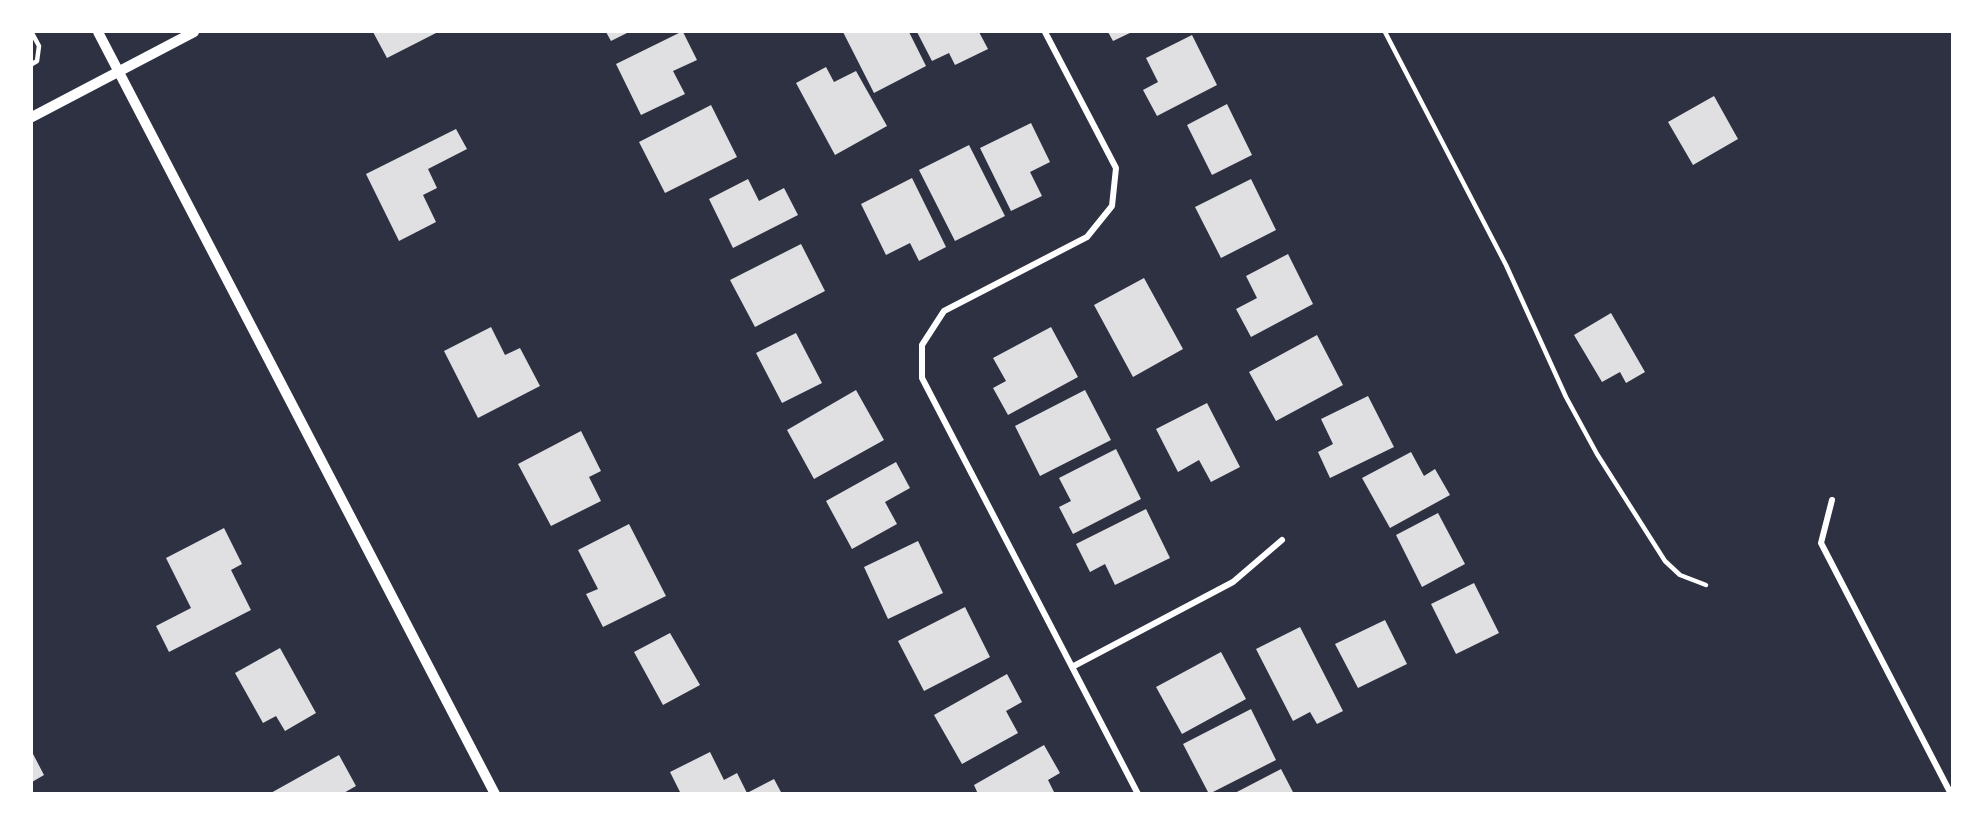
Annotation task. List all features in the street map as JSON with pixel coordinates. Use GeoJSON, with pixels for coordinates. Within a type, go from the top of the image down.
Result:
{"type":"FeatureCollection","features":[{"type":"Feature","properties":{"kind":"street"},"geometry":{"type":"LineString","coordinates":[[98,32],[495,794]]}},
{"type":"Feature","properties":{"kind":"street"},"geometry":{"type":"LineString","coordinates":[[32,117],[194,32]]}},
{"type":"Feature","properties":{"kind":"street"},"geometry":{"type":"LineString","coordinates":[[1045,32],[1116,168],[1112,206],[1087,237],[944,311],[922,345],[922,378],[1138,794]]}},
{"type":"Feature","properties":{"kind":"street"},"geometry":{"type":"LineString","coordinates":[[1833,500],[1821,543],[1951,794]]}},
{"type":"Feature","properties":{"kind":"street"},"geometry":{"type":"LineString","coordinates":[[1072,667],[1233,582],[1282,540]]}},
{"type":"Feature","properties":{"kind":"lane"},"geometry":{"type":"LineString","coordinates":[[1385,32],[1506,265],[1566,397],[1597,454],[1665,561],[1680,575],[1706,585]]}},
{"type":"Feature","properties":{"kind":"lane"},"geometry":{"type":"LineString","coordinates":[[32,33],[39,46],[37,61],[32,64]]}},
{"type":"Feature","properties":{"kind":"building"},"geometry":{"type":"Polygon","coordinates":[[[373,32],[438,32],[387,58],[373,32]]]}},
{"type":"Feature","properties":{"kind":"building"},"geometry":{"type":"Polygon","coordinates":[[[606,32],[629,32],[611,41],[606,32]]]}},
{"type":"Feature","properties":{"kind":"building"},"geometry":{"type":"Polygon","coordinates":[[[681,32],[697,60],[673,71],[685,94],[641,115],[616,64],[681,32]]]}},
{"type":"Feature","properties":{"kind":"building"},"geometry":{"type":"Polygon","coordinates":[[[843,32],[909,32],[926,66],[874,93],[843,32]]]}},
{"type":"Feature","properties":{"kind":"building"},"geometry":{"type":"Polygon","coordinates":[[[917,32],[979,32],[988,49],[955,65],[949,53],[932,61],[917,32]]]}},
{"type":"Feature","properties":{"kind":"building"},"geometry":{"type":"Polygon","coordinates":[[[1108,32],[1132,32],[1113,41],[1108,32]]]}},
{"type":"Feature","properties":{"kind":"building"},"geometry":{"type":"Polygon","coordinates":[[[1192,35],[1217,85],[1157,116],[1143,90],[1158,82],[1146,58],[1192,35]]]}},
{"type":"Feature","properties":{"kind":"building"},"geometry":{"type":"Polygon","coordinates":[[[826,67],[834,82],[856,71],[887,126],[835,155],[796,83],[826,67]]]}},
{"type":"Feature","properties":{"kind":"building"},"geometry":{"type":"Polygon","coordinates":[[[1714,96],[1738,139],[1693,165],[1668,122],[1714,96]]]}},
{"type":"Feature","properties":{"kind":"building"},"geometry":{"type":"Polygon","coordinates":[[[1227,104],[1252,155],[1212,175],[1187,125],[1227,104]]]}},
{"type":"Feature","properties":{"kind":"building"},"geometry":{"type":"Polygon","coordinates":[[[711,105],[737,157],[665,193],[639,142],[711,105]]]}},
{"type":"Feature","properties":{"kind":"building"},"geometry":{"type":"Polygon","coordinates":[[[1031,123],[1050,162],[1030,172],[1042,196],[1011,211],[980,148],[1031,123]]]}},
{"type":"Feature","properties":{"kind":"building"},"geometry":{"type":"Polygon","coordinates":[[[456,129],[467,149],[428,169],[437,188],[423,195],[436,222],[399,241],[366,174],[456,129]]]}},
{"type":"Feature","properties":{"kind":"building"},"geometry":{"type":"Polygon","coordinates":[[[969,145],[1005,216],[955,241],[919,170],[969,145]]]}},
{"type":"Feature","properties":{"kind":"building"},"geometry":{"type":"Polygon","coordinates":[[[912,178],[946,247],[919,261],[910,243],[886,255],[861,204],[912,178]]]}},
{"type":"Feature","properties":{"kind":"building"},"geometry":{"type":"Polygon","coordinates":[[[748,179],[759,201],[784,188],[798,215],[733,248],[709,199],[748,179]]]}},
{"type":"Feature","properties":{"kind":"building"},"geometry":{"type":"Polygon","coordinates":[[[1251,179],[1276,230],[1221,258],[1195,207],[1251,179]]]}},
{"type":"Feature","properties":{"kind":"building"},"geometry":{"type":"Polygon","coordinates":[[[801,244],[825,291],[755,327],[730,280],[801,244]]]}},
{"type":"Feature","properties":{"kind":"building"},"geometry":{"type":"Polygon","coordinates":[[[1288,254],[1313,304],[1251,337],[1236,309],[1257,298],[1246,276],[1288,254]]]}},
{"type":"Feature","properties":{"kind":"building"},"geometry":{"type":"Polygon","coordinates":[[[1144,278],[1183,349],[1133,377],[1094,305],[1144,278]]]}},
{"type":"Feature","properties":{"kind":"building"},"geometry":{"type":"Polygon","coordinates":[[[1611,313],[1645,372],[1626,383],[1620,372],[1602,382],[1574,335],[1611,313]]]}},
{"type":"Feature","properties":{"kind":"building"},"geometry":{"type":"Polygon","coordinates":[[[491,327],[505,355],[520,348],[540,386],[478,418],[444,351],[491,327]]]}},
{"type":"Feature","properties":{"kind":"building"},"geometry":{"type":"Polygon","coordinates":[[[1051,327],[1078,377],[1008,415],[993,388],[1006,381],[993,358],[1051,327]]]}},
{"type":"Feature","properties":{"kind":"building"},"geometry":{"type":"Polygon","coordinates":[[[796,333],[822,383],[782,403],[756,353],[796,333]]]}},
{"type":"Feature","properties":{"kind":"building"},"geometry":{"type":"Polygon","coordinates":[[[1317,335],[1343,385],[1276,421],[1249,372],[1317,335]]]}},
{"type":"Feature","properties":{"kind":"building"},"geometry":{"type":"Polygon","coordinates":[[[856,390],[884,440],[814,479],[787,430],[856,390]]]}},
{"type":"Feature","properties":{"kind":"building"},"geometry":{"type":"Polygon","coordinates":[[[1085,390],[1111,440],[1040,476],[1015,426],[1085,390]]]}},
{"type":"Feature","properties":{"kind":"building"},"geometry":{"type":"Polygon","coordinates":[[[1368,396],[1394,447],[1330,478],[1318,452],[1333,444],[1321,419],[1368,396]]]}},
{"type":"Feature","properties":{"kind":"building"},"geometry":{"type":"Polygon","coordinates":[[[1207,403],[1240,467],[1211,482],[1199,460],[1178,472],[1156,429],[1207,403]]]}},
{"type":"Feature","properties":{"kind":"building"},"geometry":{"type":"Polygon","coordinates":[[[581,431],[601,471],[589,477],[601,501],[551,526],[518,464],[581,431]]]}},
{"type":"Feature","properties":{"kind":"building"},"geometry":{"type":"Polygon","coordinates":[[[1116,449],[1141,499],[1073,534],[1059,507],[1071,501],[1059,478],[1116,449]]]}},
{"type":"Feature","properties":{"kind":"building"},"geometry":{"type":"Polygon","coordinates":[[[1411,452],[1424,476],[1435,469],[1450,495],[1390,528],[1362,478],[1411,452]]]}},
{"type":"Feature","properties":{"kind":"building"},"geometry":{"type":"Polygon","coordinates":[[[896,462],[910,488],[885,502],[897,524],[852,549],[826,501],[896,462]]]}},
{"type":"Feature","properties":{"kind":"building"},"geometry":{"type":"Polygon","coordinates":[[[1146,509],[1170,558],[1115,585],[1105,564],[1090,572],[1076,544],[1146,509]]]}},
{"type":"Feature","properties":{"kind":"building"},"geometry":{"type":"Polygon","coordinates":[[[1438,513],[1465,564],[1422,587],[1396,535],[1438,513]]]}},
{"type":"Feature","properties":{"kind":"building"},"geometry":{"type":"Polygon","coordinates":[[[629,524],[666,596],[603,627],[586,594],[598,589],[578,550],[629,524]]]}},
{"type":"Feature","properties":{"kind":"building"},"geometry":{"type":"Polygon","coordinates":[[[224,528],[242,564],[231,570],[251,610],[169,652],[156,626],[191,608],[166,558],[224,528]]]}},
{"type":"Feature","properties":{"kind":"building"},"geometry":{"type":"Polygon","coordinates":[[[918,541],[943,593],[888,619],[864,567],[918,541]]]}},
{"type":"Feature","properties":{"kind":"building"},"geometry":{"type":"Polygon","coordinates":[[[1474,583],[1499,633],[1456,654],[1431,604],[1474,583]]]}},
{"type":"Feature","properties":{"kind":"building"},"geometry":{"type":"Polygon","coordinates":[[[965,607],[990,657],[924,691],[898,641],[965,607]]]}},
{"type":"Feature","properties":{"kind":"building"},"geometry":{"type":"Polygon","coordinates":[[[1385,620],[1407,664],[1358,688],[1335,644],[1385,620]]]}},
{"type":"Feature","properties":{"kind":"building"},"geometry":{"type":"Polygon","coordinates":[[[1300,627],[1343,711],[1317,724],[1310,712],[1293,721],[1256,649],[1300,627]]]}},
{"type":"Feature","properties":{"kind":"building"},"geometry":{"type":"Polygon","coordinates":[[[670,633],[700,685],[663,705],[634,652],[670,633]]]}},
{"type":"Feature","properties":{"kind":"building"},"geometry":{"type":"Polygon","coordinates":[[[280,648],[316,713],[285,731],[276,716],[263,723],[235,673],[280,648]]]}},
{"type":"Feature","properties":{"kind":"building"},"geometry":{"type":"Polygon","coordinates":[[[1221,652],[1246,699],[1182,734],[1156,687],[1221,652]]]}},
{"type":"Feature","properties":{"kind":"building"},"geometry":{"type":"Polygon","coordinates":[[[1007,674],[1022,702],[1006,711],[1018,733],[962,764],[934,715],[1007,674]]]}},
{"type":"Feature","properties":{"kind":"building"},"geometry":{"type":"Polygon","coordinates":[[[1251,709],[1276,760],[1209,794],[1183,744],[1251,709]]]}},
{"type":"Feature","properties":{"kind":"building"},"geometry":{"type":"Polygon","coordinates":[[[1044,745],[1060,773],[1048,780],[1055,794],[978,794],[974,785],[1044,745]]]}},
{"type":"Feature","properties":{"kind":"building"},"geometry":{"type":"Polygon","coordinates":[[[32,752],[44,775],[32,782],[32,752]]]}},
{"type":"Feature","properties":{"kind":"building"},"geometry":{"type":"Polygon","coordinates":[[[710,752],[724,780],[737,773],[747,793],[774,779],[782,794],[681,794],[670,772],[710,752]]]}},
{"type":"Feature","properties":{"kind":"building"},"geometry":{"type":"Polygon","coordinates":[[[339,755],[356,786],[342,794],[269,794],[339,755]]]}},
{"type":"Feature","properties":{"kind":"building"},"geometry":{"type":"Polygon","coordinates":[[[1281,769],[1294,794],[1233,794],[1281,769]]]}}]}
